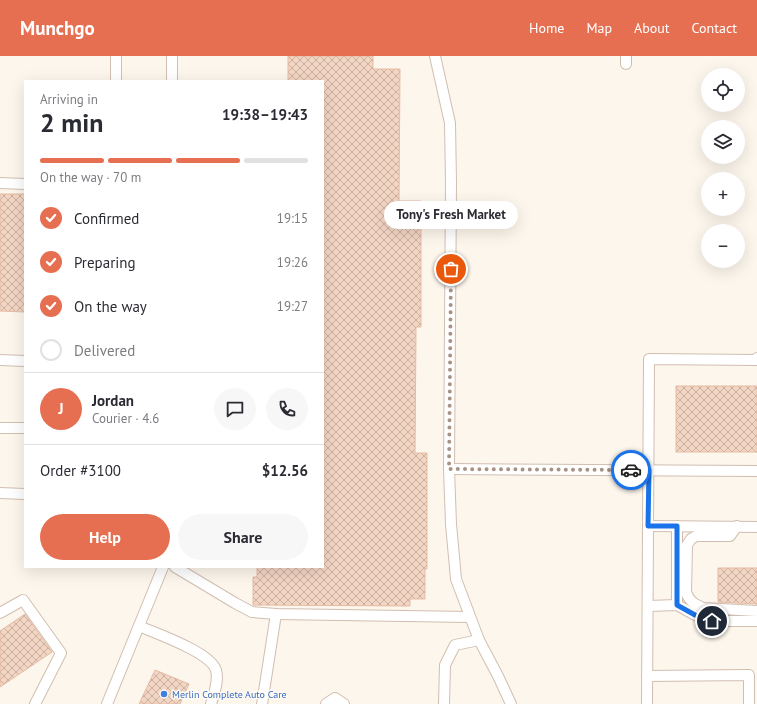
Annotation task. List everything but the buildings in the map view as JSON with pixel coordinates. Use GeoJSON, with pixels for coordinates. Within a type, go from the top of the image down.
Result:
{"type":"FeatureCollection","features":[{"type":"Feature","properties":{"kind":"lane"},"geometry":{"type":"LineString","coordinates":[[116,56],[116,80]]}},
{"type":"Feature","properties":{"kind":"lane"},"geometry":{"type":"LineString","coordinates":[[172,56],[172,80]]}},
{"type":"Feature","properties":{"kind":"lane"},"geometry":{"type":"LineString","coordinates":[[434,56],[450,123],[449,469],[451,524],[456,579],[469,617],[479,640],[511,704]]}},
{"type":"Feature","properties":{"kind":"lane"},"geometry":{"type":"LineString","coordinates":[[0,183],[24,184]]}},
{"type":"Feature","properties":{"kind":"lane"},"geometry":{"type":"LineString","coordinates":[[647,704],[649,359],[757,360],[757,358]]}},
{"type":"Feature","properties":{"kind":"lane"},"geometry":{"type":"LineString","coordinates":[[0,360],[24,360]]}},
{"type":"Feature","properties":{"kind":"lane"},"geometry":{"type":"LineString","coordinates":[[0,428],[24,428]]}},
{"type":"Feature","properties":{"kind":"lane"},"geometry":{"type":"LineString","coordinates":[[449,469],[757,471]]}},
{"type":"Feature","properties":{"kind":"lane"},"geometry":{"type":"LineString","coordinates":[[0,493],[24,494]]}},
{"type":"Feature","properties":{"kind":"lane"},"geometry":{"type":"LineString","coordinates":[[648,526],[757,526]]}},
{"type":"Feature","properties":{"kind":"lane"},"geometry":{"type":"LineString","coordinates":[[677,526],[677,605]]}},
{"type":"Feature","properties":{"kind":"lane"},"geometry":{"type":"LineString","coordinates":[[737,526],[730,536],[696,536],[687,545],[686,592],[689,599],[695,605],[703,608],[757,611]]}},
{"type":"Feature","properties":{"kind":"lane"},"geometry":{"type":"LineString","coordinates":[[107,704],[163,568]]}},
{"type":"Feature","properties":{"kind":"lane"},"geometry":{"type":"LineString","coordinates":[[177,568],[235,604],[252,612],[276,614],[469,617]]}},
{"type":"Feature","properties":{"kind":"lane"},"geometry":{"type":"LineString","coordinates":[[0,613],[23,600],[61,653],[35,704]]}},
{"type":"Feature","properties":{"kind":"lane"},"geometry":{"type":"LineString","coordinates":[[648,606],[677,605],[695,615],[712,621],[757,621]]}},
{"type":"Feature","properties":{"kind":"lane"},"geometry":{"type":"LineString","coordinates":[[262,704],[276,614]]}},
{"type":"Feature","properties":{"kind":"lane"},"geometry":{"type":"LineString","coordinates":[[139,626],[197,652],[208,659],[216,670],[216,687],[211,704]]}},
{"type":"Feature","properties":{"kind":"lane"},"geometry":{"type":"LineString","coordinates":[[444,704],[445,665],[455,645],[479,640]]}},
{"type":"Feature","properties":{"kind":"lane"},"geometry":{"type":"LineString","coordinates":[[647,676],[749,675],[749,704]]}},
{"type":"Feature","properties":{"kind":"lane"},"geometry":{"type":"LineString","coordinates":[[326,704],[335,698],[344,704]]}},
{"type":"Feature","properties":{"kind":"way so far"},"geometry":{"type":"LineString","coordinates":[[451,269],[449,469],[631,470]]}},
{"type":"Feature","properties":{"kind":"place","name":"Tony's Fresh Market"},"geometry":{"type":"Point","coordinates":[451,269]}},
{"type":"Feature","properties":{"kind":"place","name":"Merlin Complete Auto Care"},"geometry":{"type":"Point","coordinates":[164,694]}},
{"type":"Feature","properties":{"kind":"route"},"geometry":{"type":"LineString","coordinates":[[631,470],[649,470],[648,526],[677,526],[677,605],[695,615],[712,621]]}}]}
